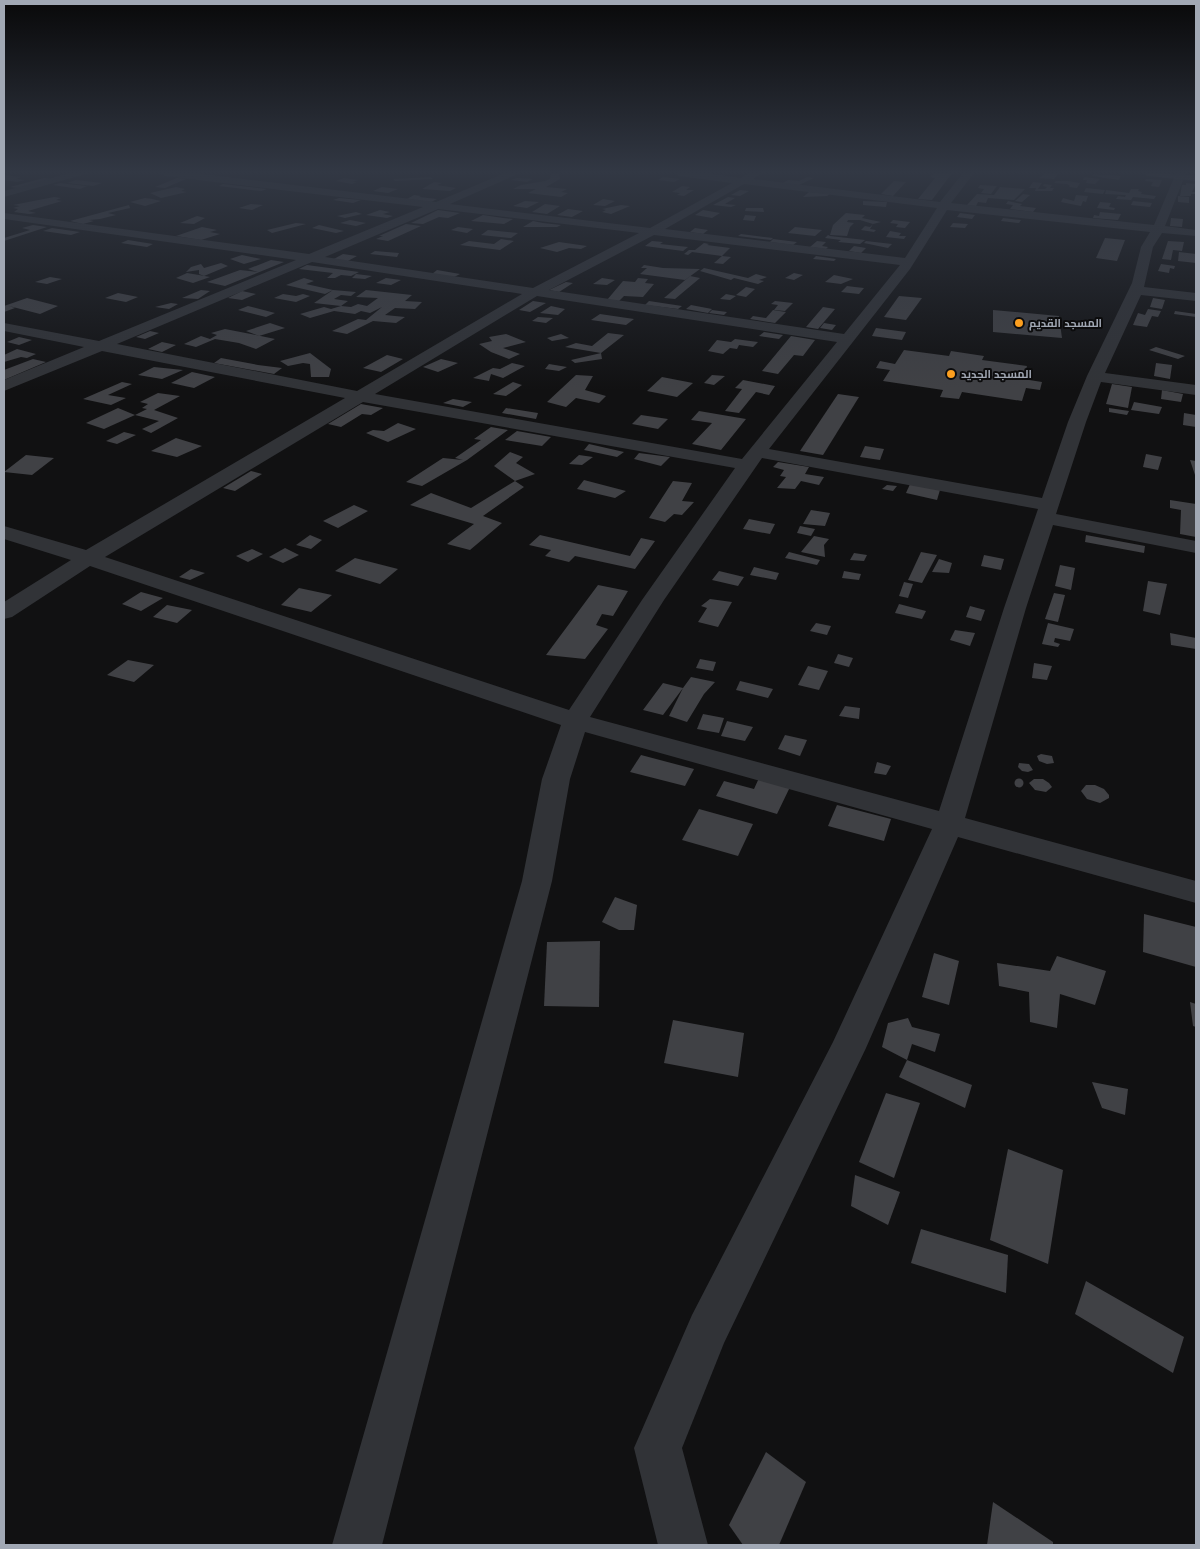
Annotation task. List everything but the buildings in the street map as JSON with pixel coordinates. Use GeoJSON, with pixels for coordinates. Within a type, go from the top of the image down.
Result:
{"type":"FeatureCollection","features":[{"type":"Feature","properties":{"kind":"street"},"geometry":{"type":"LineString","coordinates":[[217,245],[846,339]]}},
{"type":"Feature","properties":{"kind":"street"},"geometry":{"type":"LineString","coordinates":[[4,386],[341,245]]}},
{"type":"Feature","properties":{"kind":"street"},"geometry":{"type":"LineString","coordinates":[[4,612],[88,558],[535,292],[627,245]]}},
{"type":"Feature","properties":{"kind":"street"},"geometry":{"type":"LineString","coordinates":[[766,245],[908,262]]}},
{"type":"Feature","properties":{"kind":"street"},"geometry":{"type":"LineString","coordinates":[[357,1545],[537,881],[556,779],[575,721],[652,600],[752,459],[908,262],[919,245]]}},
{"type":"Feature","properties":{"kind":"street"},"geometry":{"type":"LineString","coordinates":[[683,1545],[658,1448],[707,1330],[848,1048],[950,824],[1015,608],[1077,422],[1095,376],[1136,290],[1148,245]]}},
{"type":"Feature","properties":{"kind":"street"},"geometry":{"type":"LineString","coordinates":[[1136,290],[1196,298]]}},
{"type":"Feature","properties":{"kind":"street"},"geometry":{"type":"LineString","coordinates":[[4,327],[359,396],[752,459],[1047,512],[1196,546]]}},
{"type":"Feature","properties":{"kind":"street"},"geometry":{"type":"LineString","coordinates":[[1095,376],[1196,390]]}},
{"type":"Feature","properties":{"kind":"street"},"geometry":{"type":"LineString","coordinates":[[4,532],[88,558],[575,721],[1196,892]]}},
{"type":"Feature","properties":{"kind":"place","name":"المسجد القديم"},"geometry":{"type":"Point","coordinates":[1019,323]}},
{"type":"Feature","properties":{"kind":"place","name":"المسجد الجديد"},"geometry":{"type":"Point","coordinates":[951,374]}}]}
